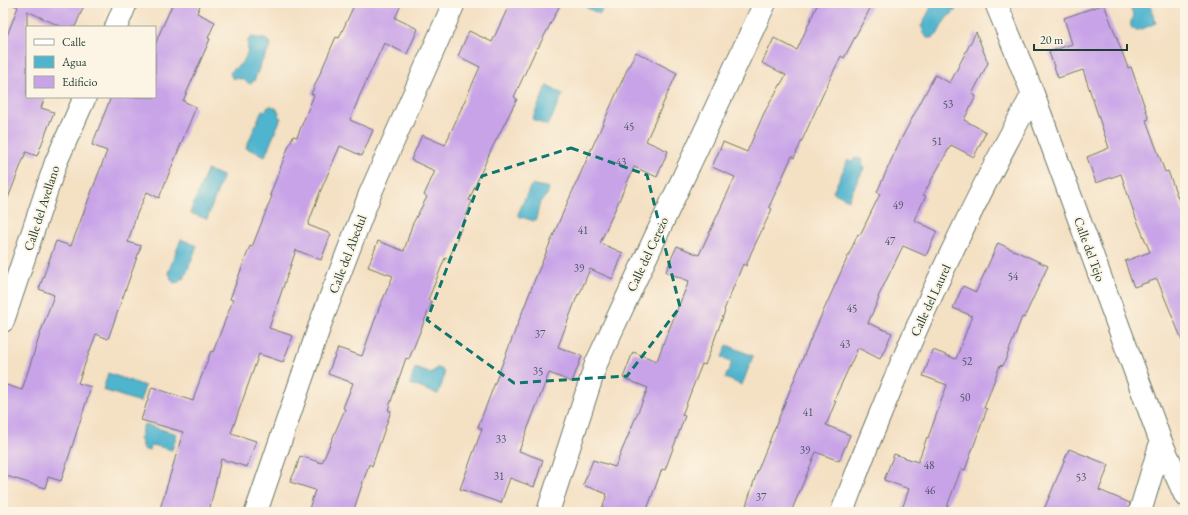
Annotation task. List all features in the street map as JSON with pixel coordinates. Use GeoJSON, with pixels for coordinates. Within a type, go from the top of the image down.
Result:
{"type":"FeatureCollection","features":[{"type":"Feature","properties":{"kind":"street"},"geometry":{"type":"LineString","coordinates":[[116,26],[126,3]]}},
{"type":"Feature","properties":{"kind":"street","name":"Calle del Abedul"},"geometry":{"type":"LineString","coordinates":[[256,512],[321,322],[370,194],[454,3]]}},
{"type":"Feature","properties":{"kind":"street","name":"Calle del Cerezo"},"geometry":{"type":"LineString","coordinates":[[548,512],[596,364],[765,3]]}},
{"type":"Feature","properties":{"kind":"street","name":"Calle del Tejo"},"geometry":{"type":"LineString","coordinates":[[996,3],[1033,94],[1161,442],[1185,495]]}},
{"type":"Feature","properties":{"kind":"street","name":"Calle del Laurel"},"geometry":{"type":"LineString","coordinates":[[842,512],[874,428],[922,316],[980,194],[1033,94]]}},
{"type":"Feature","properties":{"kind":"street","name":"Calle del Avellano"},"geometry":{"type":"LineString","coordinates":[[3,321],[56,162],[85,98]]}},
{"type":"Feature","properties":{"kind":"street"},"geometry":{"type":"LineString","coordinates":[[1140,512],[1161,442]]}},
{"type":"Feature","properties":{"kind":"highlighted area"},"geometry":{"type":"Polygon","coordinates":[[[571,148],[647,175],[680,307],[627,376],[514,383],[427,320],[482,176],[571,148]]]}},
{"type":"Feature","properties":{"kind":"water"},"geometry":{"type":"Polygon","coordinates":[[[586,3],[605,3],[600,14],[587,8],[586,3]]]}},
{"type":"Feature","properties":{"kind":"water"},"geometry":{"type":"Polygon","coordinates":[[[933,3],[956,3],[956,7],[954,12],[945,21],[937,35],[932,38],[927,38],[923,34],[923,28],[921,27],[933,3]]]}},
{"type":"Feature","properties":{"kind":"water"},"geometry":{"type":"Polygon","coordinates":[[[1129,3],[1149,3],[1156,23],[1138,30],[1133,29],[1131,27],[1131,23],[1134,17],[1129,3]]]}},
{"type":"Feature","properties":{"kind":"water"},"geometry":{"type":"Polygon","coordinates":[[[252,37],[264,39],[270,42],[271,47],[262,61],[254,81],[250,84],[242,79],[232,78],[230,73],[245,59],[248,40],[252,37]]]}},
{"type":"Feature","properties":{"kind":"water"},"geometry":{"type":"Polygon","coordinates":[[[547,86],[563,94],[548,126],[532,119],[547,86]]]}},
{"type":"Feature","properties":{"kind":"water"},"geometry":{"type":"Polygon","coordinates":[[[271,106],[276,108],[279,113],[278,116],[281,118],[265,156],[246,148],[262,110],[265,111],[271,106]]]}},
{"type":"Feature","properties":{"kind":"water"},"geometry":{"type":"Polygon","coordinates":[[[856,158],[861,159],[863,162],[862,166],[864,168],[848,200],[833,192],[848,160],[851,161],[856,158]]]}},
{"type":"Feature","properties":{"kind":"water"},"geometry":{"type":"Polygon","coordinates":[[[207,170],[223,176],[207,219],[190,213],[207,170]]]}},
{"type":"Feature","properties":{"kind":"water"},"geometry":{"type":"Polygon","coordinates":[[[532,185],[549,188],[547,195],[540,202],[536,219],[534,221],[518,216],[532,185]]]}},
{"type":"Feature","properties":{"kind":"water"},"geometry":{"type":"Polygon","coordinates":[[[181,239],[197,246],[184,279],[182,278],[179,282],[174,283],[171,280],[170,274],[168,273],[181,239]]]}},
{"type":"Feature","properties":{"kind":"water"},"geometry":{"type":"Polygon","coordinates":[[[727,345],[753,356],[742,385],[725,378],[732,362],[722,357],[727,345]]]}},
{"type":"Feature","properties":{"kind":"water"},"geometry":{"type":"Polygon","coordinates":[[[415,368],[432,374],[437,368],[441,369],[444,379],[438,394],[410,384],[415,368]]]}},
{"type":"Feature","properties":{"kind":"water"},"geometry":{"type":"Polygon","coordinates":[[[108,373],[145,386],[140,402],[103,390],[108,373]]]}},
{"type":"Feature","properties":{"kind":"water"},"geometry":{"type":"Polygon","coordinates":[[[144,424],[177,434],[172,450],[153,445],[149,450],[144,449],[142,447],[142,442],[139,440],[144,424]]]}},
{"type":"Feature","properties":{"kind":"building"},"geometry":{"type":"Polygon","coordinates":[[[9,3],[85,3],[75,26],[60,26],[27,11],[26,98],[45,98],[41,108],[54,112],[37,156],[26,152],[5,206],[3,206],[3,46],[18,7],[9,3]]]}},
{"type":"Feature","properties":{"kind":"building"},"geometry":{"type":"Polygon","coordinates":[[[173,3],[201,3],[197,13],[215,22],[208,38],[210,39],[183,101],[196,107],[159,198],[147,192],[136,216],[128,242],[141,246],[108,339],[96,334],[78,383],[91,387],[61,481],[48,477],[45,488],[3,475],[3,384],[22,390],[54,295],[39,289],[56,241],[71,246],[107,151],[92,145],[111,98],[156,98],[156,43],[173,3]]]}},
{"type":"Feature","properties":{"kind":"building"},"geometry":{"type":"Polygon","coordinates":[[[355,3],[402,3],[395,18],[418,29],[407,54],[384,43],[360,95],[350,120],[373,130],[362,156],[340,146],[320,192],[308,225],[331,234],[321,260],[296,250],[269,328],[293,336],[283,362],[259,354],[231,433],[256,441],[247,467],[221,459],[209,512],[159,512],[183,432],[141,420],[152,387],[193,401],[211,351],[213,352],[233,300],[230,299],[250,246],[252,247],[272,196],[270,195],[288,148],[293,136],[297,137],[314,95],[311,94],[336,37],[339,38],[355,3]]]}},
{"type":"Feature","properties":{"kind":"building"},"geometry":{"type":"Polygon","coordinates":[[[510,3],[561,3],[538,48],[537,47],[514,97],[517,99],[491,150],[469,200],[472,201],[449,259],[445,258],[428,300],[432,302],[409,359],[406,358],[388,410],[391,411],[372,466],[369,464],[353,512],[308,512],[315,490],[290,482],[300,456],[322,463],[345,409],[343,408],[353,383],[328,374],[338,348],[362,356],[379,308],[393,276],[368,267],[378,241],[404,251],[412,225],[427,197],[424,195],[435,171],[411,160],[422,135],[445,145],[480,67],[458,56],[469,31],[492,42],[510,3]]]}},
{"type":"Feature","properties":{"kind":"building"},"geometry":{"type":"Polygon","coordinates":[[[818,3],[873,3],[844,58],[841,56],[794,158],[792,156],[769,207],[772,209],[746,266],[743,264],[724,310],[725,311],[705,365],[702,364],[682,415],[685,416],[665,470],[662,469],[646,512],[601,512],[607,494],[583,485],[593,460],[615,467],[648,388],[623,378],[633,352],[657,361],[689,281],[666,272],[671,259],[677,246],[699,255],[735,177],[712,167],[723,142],[747,152],[764,113],[786,75],[762,63],[774,38],[797,50],[818,3]]]}},
{"type":"Feature","properties":{"kind":"building"},"geometry":{"type":"Polygon","coordinates":[[[1104,4],[1128,68],[1131,67],[1149,119],[1146,120],[1165,172],[1168,171],[1185,217],[1185,345],[1157,279],[1134,287],[1129,274],[1125,261],[1150,252],[1134,213],[1121,174],[1096,183],[1087,157],[1109,148],[1083,70],[1058,78],[1049,52],[1072,44],[1064,18],[1104,4]]]}},
{"type":"Feature","properties":{"kind":"building"},"geometry":{"type":"Polygon","coordinates":[[[976,32],[988,63],[972,94],[976,96],[964,120],[986,132],[974,157],[951,145],[923,195],[926,196],[914,220],[937,231],[926,256],[903,246],[878,297],[879,298],[868,323],[892,333],[880,359],[858,348],[834,400],[836,401],[826,425],[850,435],[839,461],[816,452],[791,512],[760,512],[746,506],[757,472],[809,343],[858,234],[860,235],[880,194],[877,192],[898,145],[935,75],[950,83],[976,32]]]}},
{"type":"Feature","properties":{"kind":"building"},"geometry":{"type":"Polygon","coordinates":[[[636,52],[677,73],[646,141],[668,151],[657,177],[634,167],[600,243],[623,253],[613,279],[590,269],[579,295],[578,294],[558,347],[582,356],[572,382],[549,373],[519,451],[543,460],[534,487],[510,478],[501,503],[460,489],[482,429],[478,427],[535,279],[561,217],[636,52]]]}},
{"type":"Feature","properties":{"kind":"building"},"geometry":{"type":"Polygon","coordinates":[[[998,243],[1048,266],[1024,318],[1022,317],[1003,366],[1000,365],[984,408],[987,409],[965,470],[961,469],[945,512],[901,512],[909,489],[884,480],[894,454],[918,462],[947,385],[923,376],[933,350],[956,359],[972,316],[953,308],[963,286],[976,292],[998,243]]]}},
{"type":"Feature","properties":{"kind":"building"},"geometry":{"type":"Polygon","coordinates":[[[1069,449],[1109,465],[1099,490],[1130,503],[1128,512],[1043,512],[1069,449]]]}}]}
